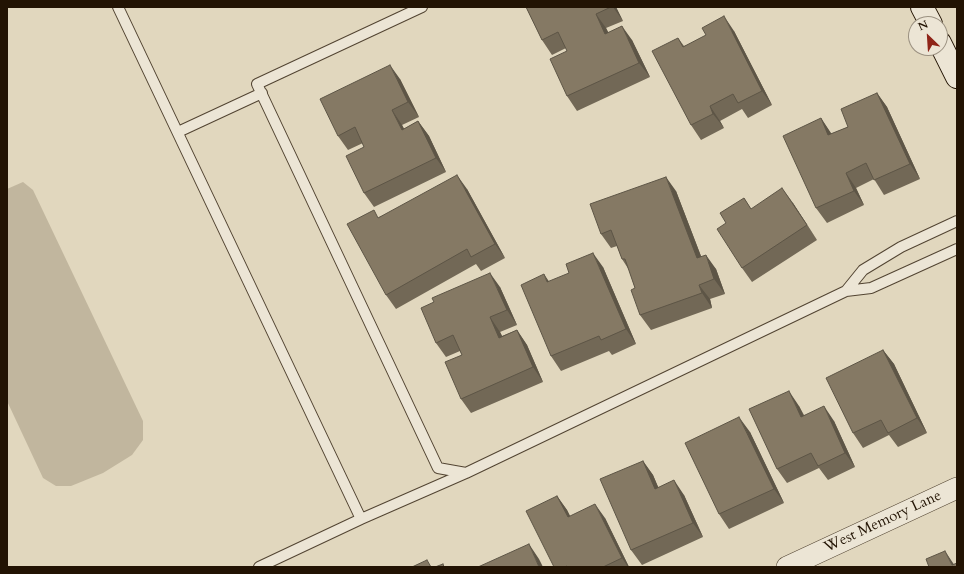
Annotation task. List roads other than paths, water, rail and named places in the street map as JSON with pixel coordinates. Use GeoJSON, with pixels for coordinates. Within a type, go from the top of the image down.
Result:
{"type":"FeatureCollection","features":[{"type":"Feature","properties":{"kind":"main road"},"geometry":{"type":"LineString","coordinates":[[922,7],[927,16]]}},
{"type":"Feature","properties":{"kind":"main road"},"geometry":{"type":"LineString","coordinates":[[946,56],[957,77]]}},
{"type":"Feature","properties":{"kind":"street","name":"West Memory Lane"},"geometry":{"type":"LineString","coordinates":[[787,567],[957,488]]}},
{"type":"Feature","properties":{"kind":"lane"},"geometry":{"type":"LineString","coordinates":[[118,7],[361,519]]}},
{"type":"Feature","properties":{"kind":"lane"},"geometry":{"type":"LineString","coordinates":[[422,7],[257,84],[438,468],[466,473]]}},
{"type":"Feature","properties":{"kind":"lane"},"geometry":{"type":"LineString","coordinates":[[178,132],[262,93]]}},
{"type":"Feature","properties":{"kind":"lane"},"geometry":{"type":"LineString","coordinates":[[846,291],[863,270],[901,247],[957,221]]}},
{"type":"Feature","properties":{"kind":"lane"},"geometry":{"type":"LineString","coordinates":[[259,567],[361,519],[466,473],[846,291],[871,288],[957,249]]}}]}
